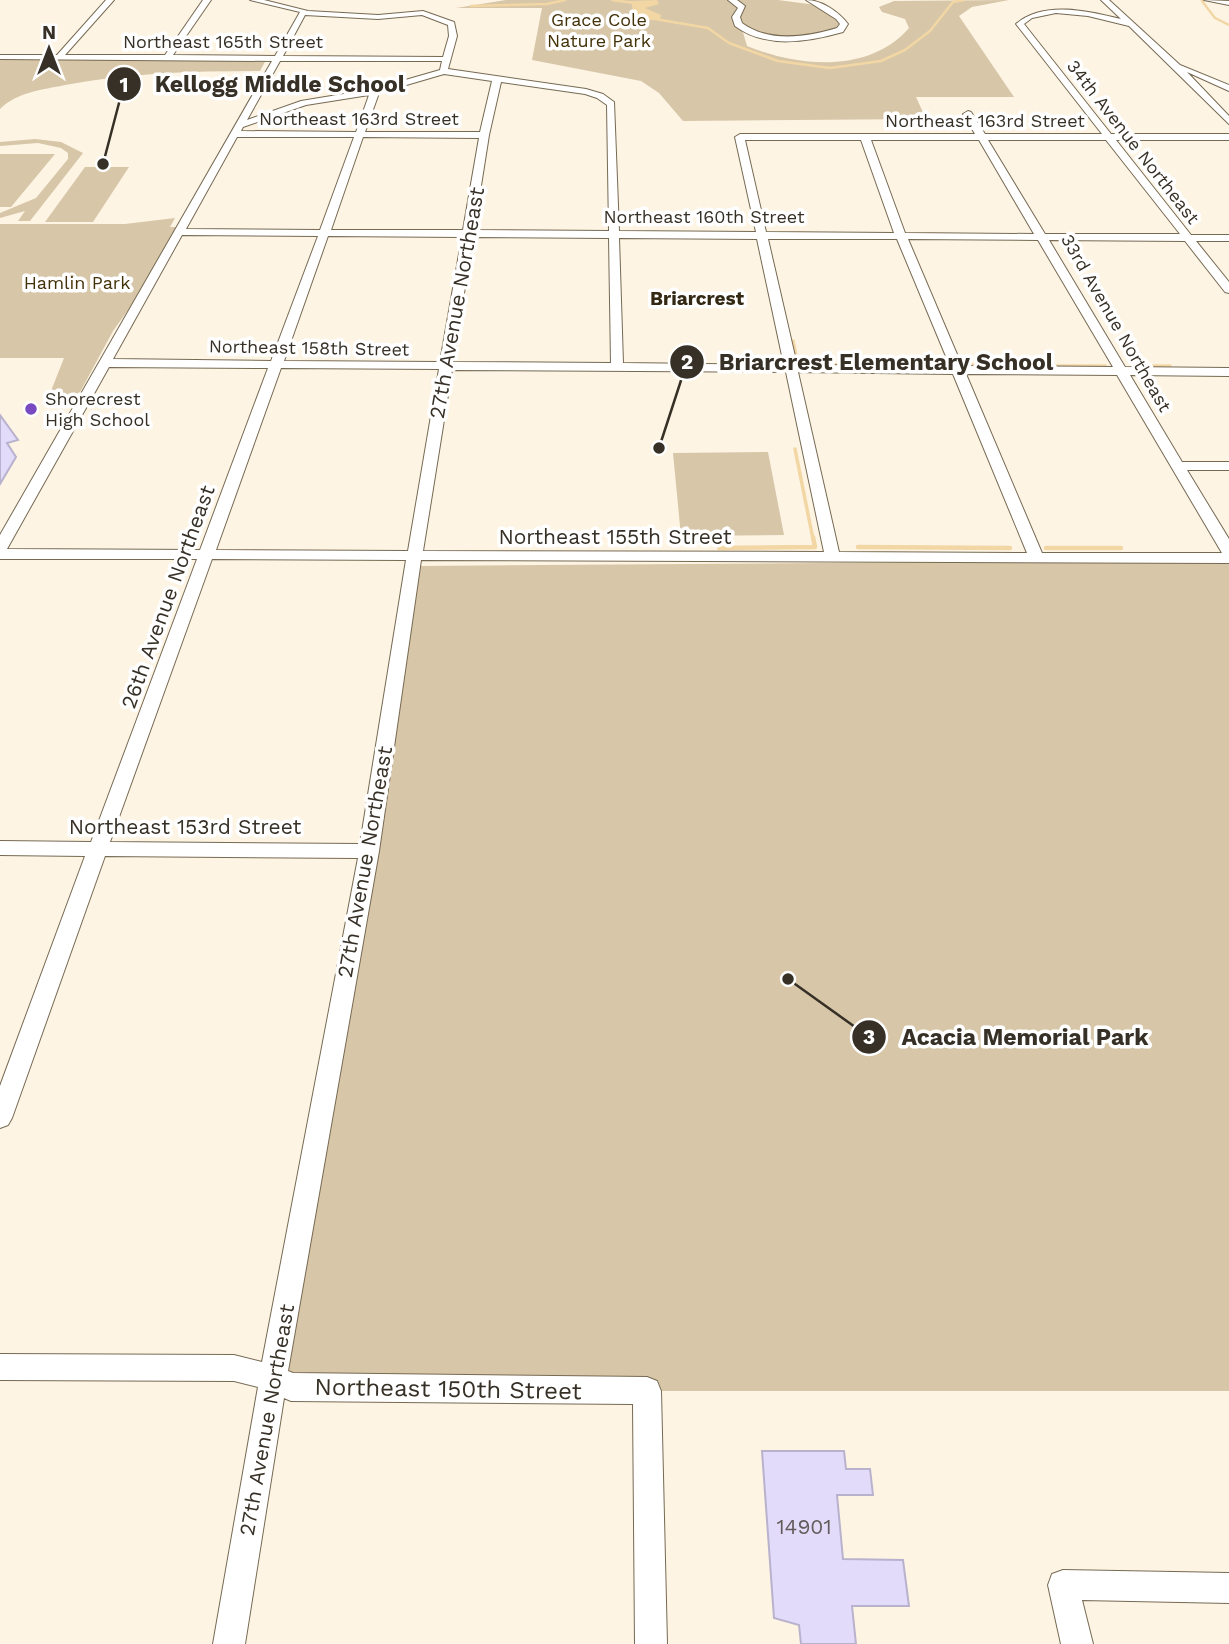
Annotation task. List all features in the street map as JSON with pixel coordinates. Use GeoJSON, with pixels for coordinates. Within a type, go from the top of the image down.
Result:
{"type":"FeatureCollection","features":[{"type":"Feature","properties":{"kind":"street"},"geometry":{"type":"LineString","coordinates":[[59,57],[110,0]]}},
{"type":"Feature","properties":{"kind":"street"},"geometry":{"type":"LineString","coordinates":[[168,58],[206,0]]}},
{"type":"Feature","properties":{"kind":"street"},"geometry":{"type":"LineString","coordinates":[[254,0],[302,11],[378,17],[423,13],[447,21],[453,28],[444,71]]}},
{"type":"Feature","properties":{"kind":"street"},"geometry":{"type":"LineString","coordinates":[[732,0],[742,8],[736,17],[742,28],[757,34],[803,38],[840,30],[844,24],[839,17],[810,0]]}},
{"type":"Feature","properties":{"kind":"street"},"geometry":{"type":"LineString","coordinates":[[1105,0],[1174,64],[1229,121]]}},
{"type":"Feature","properties":{"kind":"street"},"geometry":{"type":"LineString","coordinates":[[1208,0],[1229,3]]}},
{"type":"Feature","properties":{"kind":"street","name":"34th Avenue Northeast"},"geometry":{"type":"LineString","coordinates":[[1129,23],[1068,9],[1030,16],[1020,24],[1229,290]]}},
{"type":"Feature","properties":{"kind":"street"},"geometry":{"type":"LineString","coordinates":[[0,548],[302,11]]}},
{"type":"Feature","properties":{"kind":"street","name":"Northeast 165th Street"},"geometry":{"type":"LineString","coordinates":[[0,57],[445,59]]}},
{"type":"Feature","properties":{"kind":"street"},"geometry":{"type":"LineString","coordinates":[[1174,64],[1229,88]]}},
{"type":"Feature","properties":{"kind":"street"},"geometry":{"type":"LineString","coordinates":[[236,130],[304,103],[375,91],[444,71],[600,96],[611,104],[617,369]]}},
{"type":"Feature","properties":{"kind":"street","name":"27th Avenue Northeast"},"geometry":{"type":"LineString","coordinates":[[229,1644],[273,1378],[369,851],[484,135],[498,79]]}},
{"type":"Feature","properties":{"kind":"street","name":"26th Avenue Northeast"},"geometry":{"type":"LineString","coordinates":[[0,1118],[96,849],[275,365],[327,233],[375,91]]}},
{"type":"Feature","properties":{"kind":"street","name":"33rd Avenue Northeast"},"geometry":{"type":"LineString","coordinates":[[968,114],[1229,552]]}},
{"type":"Feature","properties":{"kind":"street","name":"Northeast 163rd Street"},"geometry":{"type":"LineString","coordinates":[[236,130],[360,135],[484,135]]}},
{"type":"Feature","properties":{"kind":"street","name":"Northeast 163rd Street"},"geometry":{"type":"LineString","coordinates":[[762,235],[740,137],[1229,137]]}},
{"type":"Feature","properties":{"kind":"street"},"geometry":{"type":"LineString","coordinates":[[865,137],[901,236],[1037,558]]}},
{"type":"Feature","properties":{"kind":"street","name":"Northeast 160th Street"},"geometry":{"type":"LineString","coordinates":[[179,232],[1229,238]]}},
{"type":"Feature","properties":{"kind":"street"},"geometry":{"type":"LineString","coordinates":[[762,235],[833,558]]}},
{"type":"Feature","properties":{"kind":"street","name":"Northeast 158th Street"},"geometry":{"type":"LineString","coordinates":[[103,363],[1229,372]]}},
{"type":"Feature","properties":{"kind":"street"},"geometry":{"type":"LineString","coordinates":[[1178,466],[1229,466]]}},
{"type":"Feature","properties":{"kind":"street","name":"Northeast 155th Street"},"geometry":{"type":"LineString","coordinates":[[0,554],[414,558],[1229,558]]}},
{"type":"Feature","properties":{"kind":"street","name":"Northeast 153rd Street"},"geometry":{"type":"LineString","coordinates":[[0,848],[369,851]]}},
{"type":"Feature","properties":{"kind":"street","name":"Northeast 150th Street"},"geometry":{"type":"LineString","coordinates":[[0,1367],[234,1368],[273,1378],[291,1387],[647,1391]]}},
{"type":"Feature","properties":{"kind":"street"},"geometry":{"type":"LineString","coordinates":[[647,1391],[651,1644]]}},
{"type":"Feature","properties":{"kind":"street"},"geometry":{"type":"LineString","coordinates":[[1077,1644],[1063,1586],[1229,1588]]}},
{"type":"Feature","properties":{"kind":"green space","name":"Grace Cole Nature Park"},"geometry":{"type":"Polygon","coordinates":[[[506,0],[778,0],[816,5],[844,24],[832,31],[807,37],[768,35],[742,29],[747,46],[788,59],[832,62],[874,53],[893,43],[909,28],[905,19],[882,12],[879,7],[894,1],[1009,0],[972,7],[959,16],[1014,97],[916,97],[926,119],[683,121],[659,93],[641,81],[532,60],[542,8],[456,8],[506,0]]]}},
{"type":"Feature","properties":{"kind":"green space"},"geometry":{"type":"Polygon","coordinates":[[[0,57],[266,60],[260,71],[162,74],[65,85],[22,95],[0,109],[0,57]]]}},
{"type":"Feature","properties":{"kind":"green space"},"geometry":{"type":"Polygon","coordinates":[[[35,139],[61,142],[83,153],[30,221],[18,221],[25,211],[0,218],[0,213],[36,198],[68,159],[68,153],[61,148],[38,143],[0,146],[0,142],[35,139]]]}},
{"type":"Feature","properties":{"kind":"green space"},"geometry":{"type":"Polygon","coordinates":[[[0,154],[55,154],[11,207],[0,207],[0,154]]]}},
{"type":"Feature","properties":{"kind":"green space"},"geometry":{"type":"Polygon","coordinates":[[[85,167],[129,167],[93,222],[45,222],[85,167]]]}},
{"type":"Feature","properties":{"kind":"green space","name":"Hamlin Park"},"geometry":{"type":"Polygon","coordinates":[[[175,218],[170,227],[181,227],[157,270],[113,331],[79,394],[49,396],[64,358],[0,358],[0,224],[125,224],[175,218]]]}},
{"type":"Feature","properties":{"kind":"green space"},"geometry":{"type":"Polygon","coordinates":[[[768,452],[784,535],[681,536],[673,453],[768,452]]]}},
{"type":"Feature","properties":{"kind":"green space"},"geometry":{"type":"Polygon","coordinates":[[[1229,560],[1229,1391],[272,1391],[421,566],[1229,560]]]}},
{"type":"Feature","properties":{"kind":"shaded area"},"geometry":{"type":"Polygon","coordinates":[[[657,0],[659,4],[645,8],[661,15],[660,20],[635,20],[631,1],[657,0]]]}},
{"type":"Feature","properties":{"kind":"building"},"geometry":{"type":"Polygon","coordinates":[[[0,415],[18,440],[7,443],[16,457],[0,484],[0,415]]]}},
{"type":"Feature","properties":{"kind":"building"},"geometry":{"type":"Polygon","coordinates":[[[762,1451],[844,1451],[846,1469],[870,1469],[873,1495],[837,1495],[843,1559],[903,1560],[909,1606],[852,1606],[856,1644],[801,1644],[799,1625],[774,1618],[762,1451]]]}},
{"type":"Feature","properties":{"kind":"waterway"},"geometry":{"type":"LineString","coordinates":[[471,6],[547,4],[565,0]]}},
{"type":"Feature","properties":{"kind":"waterway"},"geometry":{"type":"LineString","coordinates":[[612,0],[635,3]]}},
{"type":"Feature","properties":{"kind":"waterway"},"geometry":{"type":"LineString","coordinates":[[655,19],[708,28],[729,43],[778,61],[830,68],[881,61],[905,50],[930,31],[953,2],[964,0]]}},
{"type":"Feature","properties":{"kind":"waterway"},"geometry":{"type":"LineString","coordinates":[[1202,1],[1215,18],[1229,25]]}},
{"type":"Feature","properties":{"kind":"waterway"},"geometry":{"type":"LineString","coordinates":[[793,341],[798,365],[850,365]]}},
{"type":"Feature","properties":{"kind":"waterway"},"geometry":{"type":"LineString","coordinates":[[870,365],[895,365]]}},
{"type":"Feature","properties":{"kind":"waterway"},"geometry":{"type":"LineString","coordinates":[[912,365],[942,365]]}},
{"type":"Feature","properties":{"kind":"waterway"},"geometry":{"type":"LineString","coordinates":[[965,365],[999,365]]}},
{"type":"Feature","properties":{"kind":"waterway"},"geometry":{"type":"LineString","coordinates":[[1053,366],[1105,366]]}},
{"type":"Feature","properties":{"kind":"waterway"},"geometry":{"type":"LineString","coordinates":[[1136,366],[1170,366]]}},
{"type":"Feature","properties":{"kind":"waterway"},"geometry":{"type":"LineString","coordinates":[[795,449],[813,539]]}},
{"type":"Feature","properties":{"kind":"waterway"},"geometry":{"type":"LineString","coordinates":[[719,548],[815,547],[813,537]]}},
{"type":"Feature","properties":{"kind":"waterway"},"geometry":{"type":"LineString","coordinates":[[858,547],[1010,548]]}},
{"type":"Feature","properties":{"kind":"waterway"},"geometry":{"type":"LineString","coordinates":[[1046,548],[1121,548]]}},
{"type":"Feature","properties":{"kind":"place","name":"Kellogg Middle School"},"geometry":{"type":"Point","coordinates":[103,164]}},
{"type":"Feature","properties":{"kind":"place","name":"Shorecrest High School"},"geometry":{"type":"Point","coordinates":[31,409]}},
{"type":"Feature","properties":{"kind":"place","name":"Briarcrest Elementary School"},"geometry":{"type":"Point","coordinates":[659,448]}},
{"type":"Feature","properties":{"kind":"place","name":"Acacia Memorial Park"},"geometry":{"type":"Point","coordinates":[788,979]}},
{"type":"Feature","properties":{"kind":"district","name":"Briarcrest"},"geometry":{"type":"Point","coordinates":[697,298]}}]}
